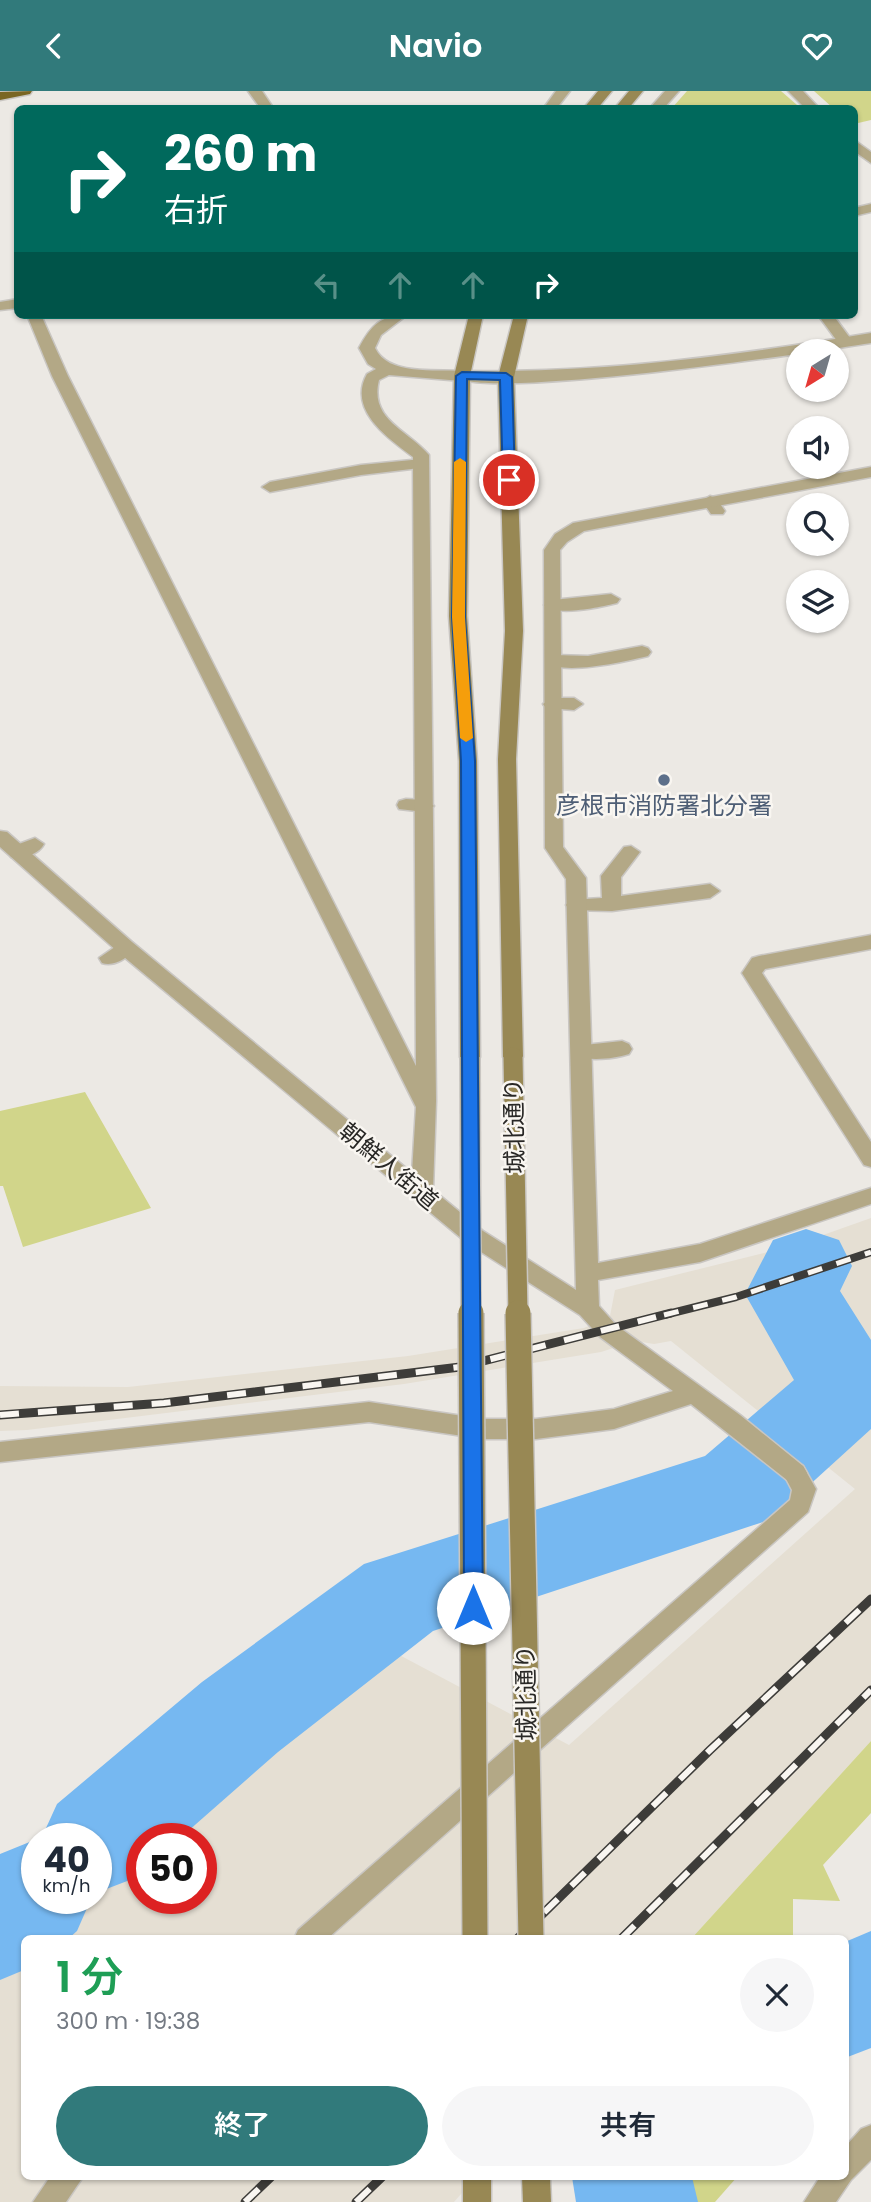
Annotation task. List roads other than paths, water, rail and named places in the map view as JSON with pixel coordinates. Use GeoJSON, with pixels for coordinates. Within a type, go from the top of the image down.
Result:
{"type":"FeatureCollection","features":[{"type":"Feature","properties":{"kind":"highway"},"geometry":{"type":"LineString","coordinates":[[0,96],[25,91]]}},
{"type":"Feature","properties":{"kind":"main road"},"geometry":{"type":"LineString","coordinates":[[593,105],[605,91]]}},
{"type":"Feature","properties":{"kind":"main road"},"geometry":{"type":"LineString","coordinates":[[623,105],[635,91]]}},
{"type":"Feature","properties":{"kind":"main road","name":"城北通り"},"geometry":{"type":"LineString","coordinates":[[475,1935],[468,761],[458,617],[462,376],[476,319]]}},
{"type":"Feature","properties":{"kind":"main road","name":"城北通り"},"geometry":{"type":"LineString","coordinates":[[520,319],[506,377],[514,631],[506,759],[531,1935]]}},
{"type":"Feature","properties":{"kind":"main road"},"geometry":{"type":"LineString","coordinates":[[477,2180],[477,2202]]}},
{"type":"Feature","properties":{"kind":"main road"},"geometry":{"type":"LineString","coordinates":[[536,2180],[537,2202]]}},
{"type":"Feature","properties":{"kind":"street"},"geometry":{"type":"LineString","coordinates":[[659,105],[672,91]]}},
{"type":"Feature","properties":{"kind":"street"},"geometry":{"type":"LineString","coordinates":[[795,91],[810,105]]}},
{"type":"Feature","properties":{"kind":"street"},"geometry":{"type":"LineString","coordinates":[[36,319],[116,475],[426,1107]]}},
{"type":"Feature","properties":{"kind":"street"},"geometry":{"type":"LineString","coordinates":[[394,319],[375,332],[368,348],[373,361],[387,370],[506,377],[744,359],[786,352]]}},
{"type":"Feature","properties":{"kind":"street"},"geometry":{"type":"LineString","coordinates":[[828,319],[843,339]]}},
{"type":"Feature","properties":{"kind":"street"},"geometry":{"type":"LineString","coordinates":[[849,341],[871,338]]}},
{"type":"Feature","properties":{"kind":"street"},"geometry":{"type":"LineString","coordinates":[[387,370],[372,377],[366,391],[372,412],[421,455],[422,464],[416,540],[415,806],[426,1107],[422,1193]]}},
{"type":"Feature","properties":{"kind":"street"},"geometry":{"type":"LineString","coordinates":[[270,487],[361,470],[422,464]]}},
{"type":"Feature","properties":{"kind":"street"},"geometry":{"type":"LineString","coordinates":[[588,1309],[576,878],[554,848],[552,549],[561,538],[579,527],[714,506],[871,472]]}},
{"type":"Feature","properties":{"kind":"street"},"geometry":{"type":"LineString","coordinates":[[553,605],[574,605],[611,599]]}},
{"type":"Feature","properties":{"kind":"street"},"geometry":{"type":"LineString","coordinates":[[554,661],[588,662],[642,652]]}},
{"type":"Feature","properties":{"kind":"street"},"geometry":{"type":"LineString","coordinates":[[552,704],[574,704]]}},
{"type":"Feature","properties":{"kind":"street","name":"朝鮮人街道"},"geometry":{"type":"LineString","coordinates":[[0,837],[27,848],[117,953],[475,1237],[588,1309],[608,1331],[732,1422],[792,1471],[804,1489],[800,1505],[312,1935]]}},
{"type":"Feature","properties":{"kind":"street"},"geometry":{"type":"LineString","coordinates":[[612,904],[611,876],[631,852]]}},
{"type":"Feature","properties":{"kind":"street"},"geometry":{"type":"LineString","coordinates":[[576,905],[612,904],[710,891]]}},
{"type":"Feature","properties":{"kind":"street"},"geometry":{"type":"LineString","coordinates":[[871,942],[758,963],[752,973],[862,1129],[871,1159]]}},
{"type":"Feature","properties":{"kind":"street"},"geometry":{"type":"LineString","coordinates":[[582,1051],[622,1049]]}},
{"type":"Feature","properties":{"kind":"street"},"geometry":{"type":"LineString","coordinates":[[588,1273],[700,1253],[871,1196]]}},
{"type":"Feature","properties":{"kind":"street"},"geometry":{"type":"LineString","coordinates":[[0,1452],[369,1412],[483,1429],[536,1429],[614,1419],[694,1394]]}},
{"type":"Feature","properties":{"kind":"street"},"geometry":{"type":"LineString","coordinates":[[849,2164],[871,2139]]}},
{"type":"Feature","properties":{"kind":"street"},"geometry":{"type":"LineString","coordinates":[[47,2202],[66,2180]]}},
{"type":"Feature","properties":{"kind":"street"},"geometry":{"type":"LineString","coordinates":[[818,2202],[836,2180]]}},
{"type":"Feature","properties":{"kind":"waterway"},"geometry":{"type":"LineString","coordinates":[[112,1827],[240,1717],[400,1596],[737,1489],[850,1389],[792,1294],[806,1266]]}},
{"type":"Feature","properties":{"kind":"waterway"},"geometry":{"type":"LineString","coordinates":[[0,1925],[21,1907]]}},
{"type":"Feature","properties":{"kind":"waterway"},"geometry":{"type":"LineString","coordinates":[[849,1999],[871,1988]]}},
{"type":"Feature","properties":{"kind":"waterway"},"geometry":{"type":"LineString","coordinates":[[633,2180],[637,2202]]}},
{"type":"Feature","properties":{"kind":"railway"},"geometry":{"type":"LineString","coordinates":[[664,1315],[736,1297],[871,1252]]}},
{"type":"Feature","properties":{"kind":"railway"},"geometry":{"type":"LineString","coordinates":[[0,1415],[164,1403],[460,1367],[671,1313]]}},
{"type":"Feature","properties":{"kind":"railway"},"geometry":{"type":"LineString","coordinates":[[521,1935],[710,1750],[871,1599]]}},
{"type":"Feature","properties":{"kind":"railway"},"geometry":{"type":"LineString","coordinates":[[625,1935],[871,1690]]}},
{"type":"Feature","properties":{"kind":"railway"},"geometry":{"type":"LineString","coordinates":[[245,2202],[268,2180]]}},
{"type":"Feature","properties":{"kind":"railway"},"geometry":{"type":"LineString","coordinates":[[356,2202],[379,2180]]}},
{"type":"Feature","properties":{"kind":"place","name":"彦根市消防署北分署"},"geometry":{"type":"Point","coordinates":[664,780]}}]}
